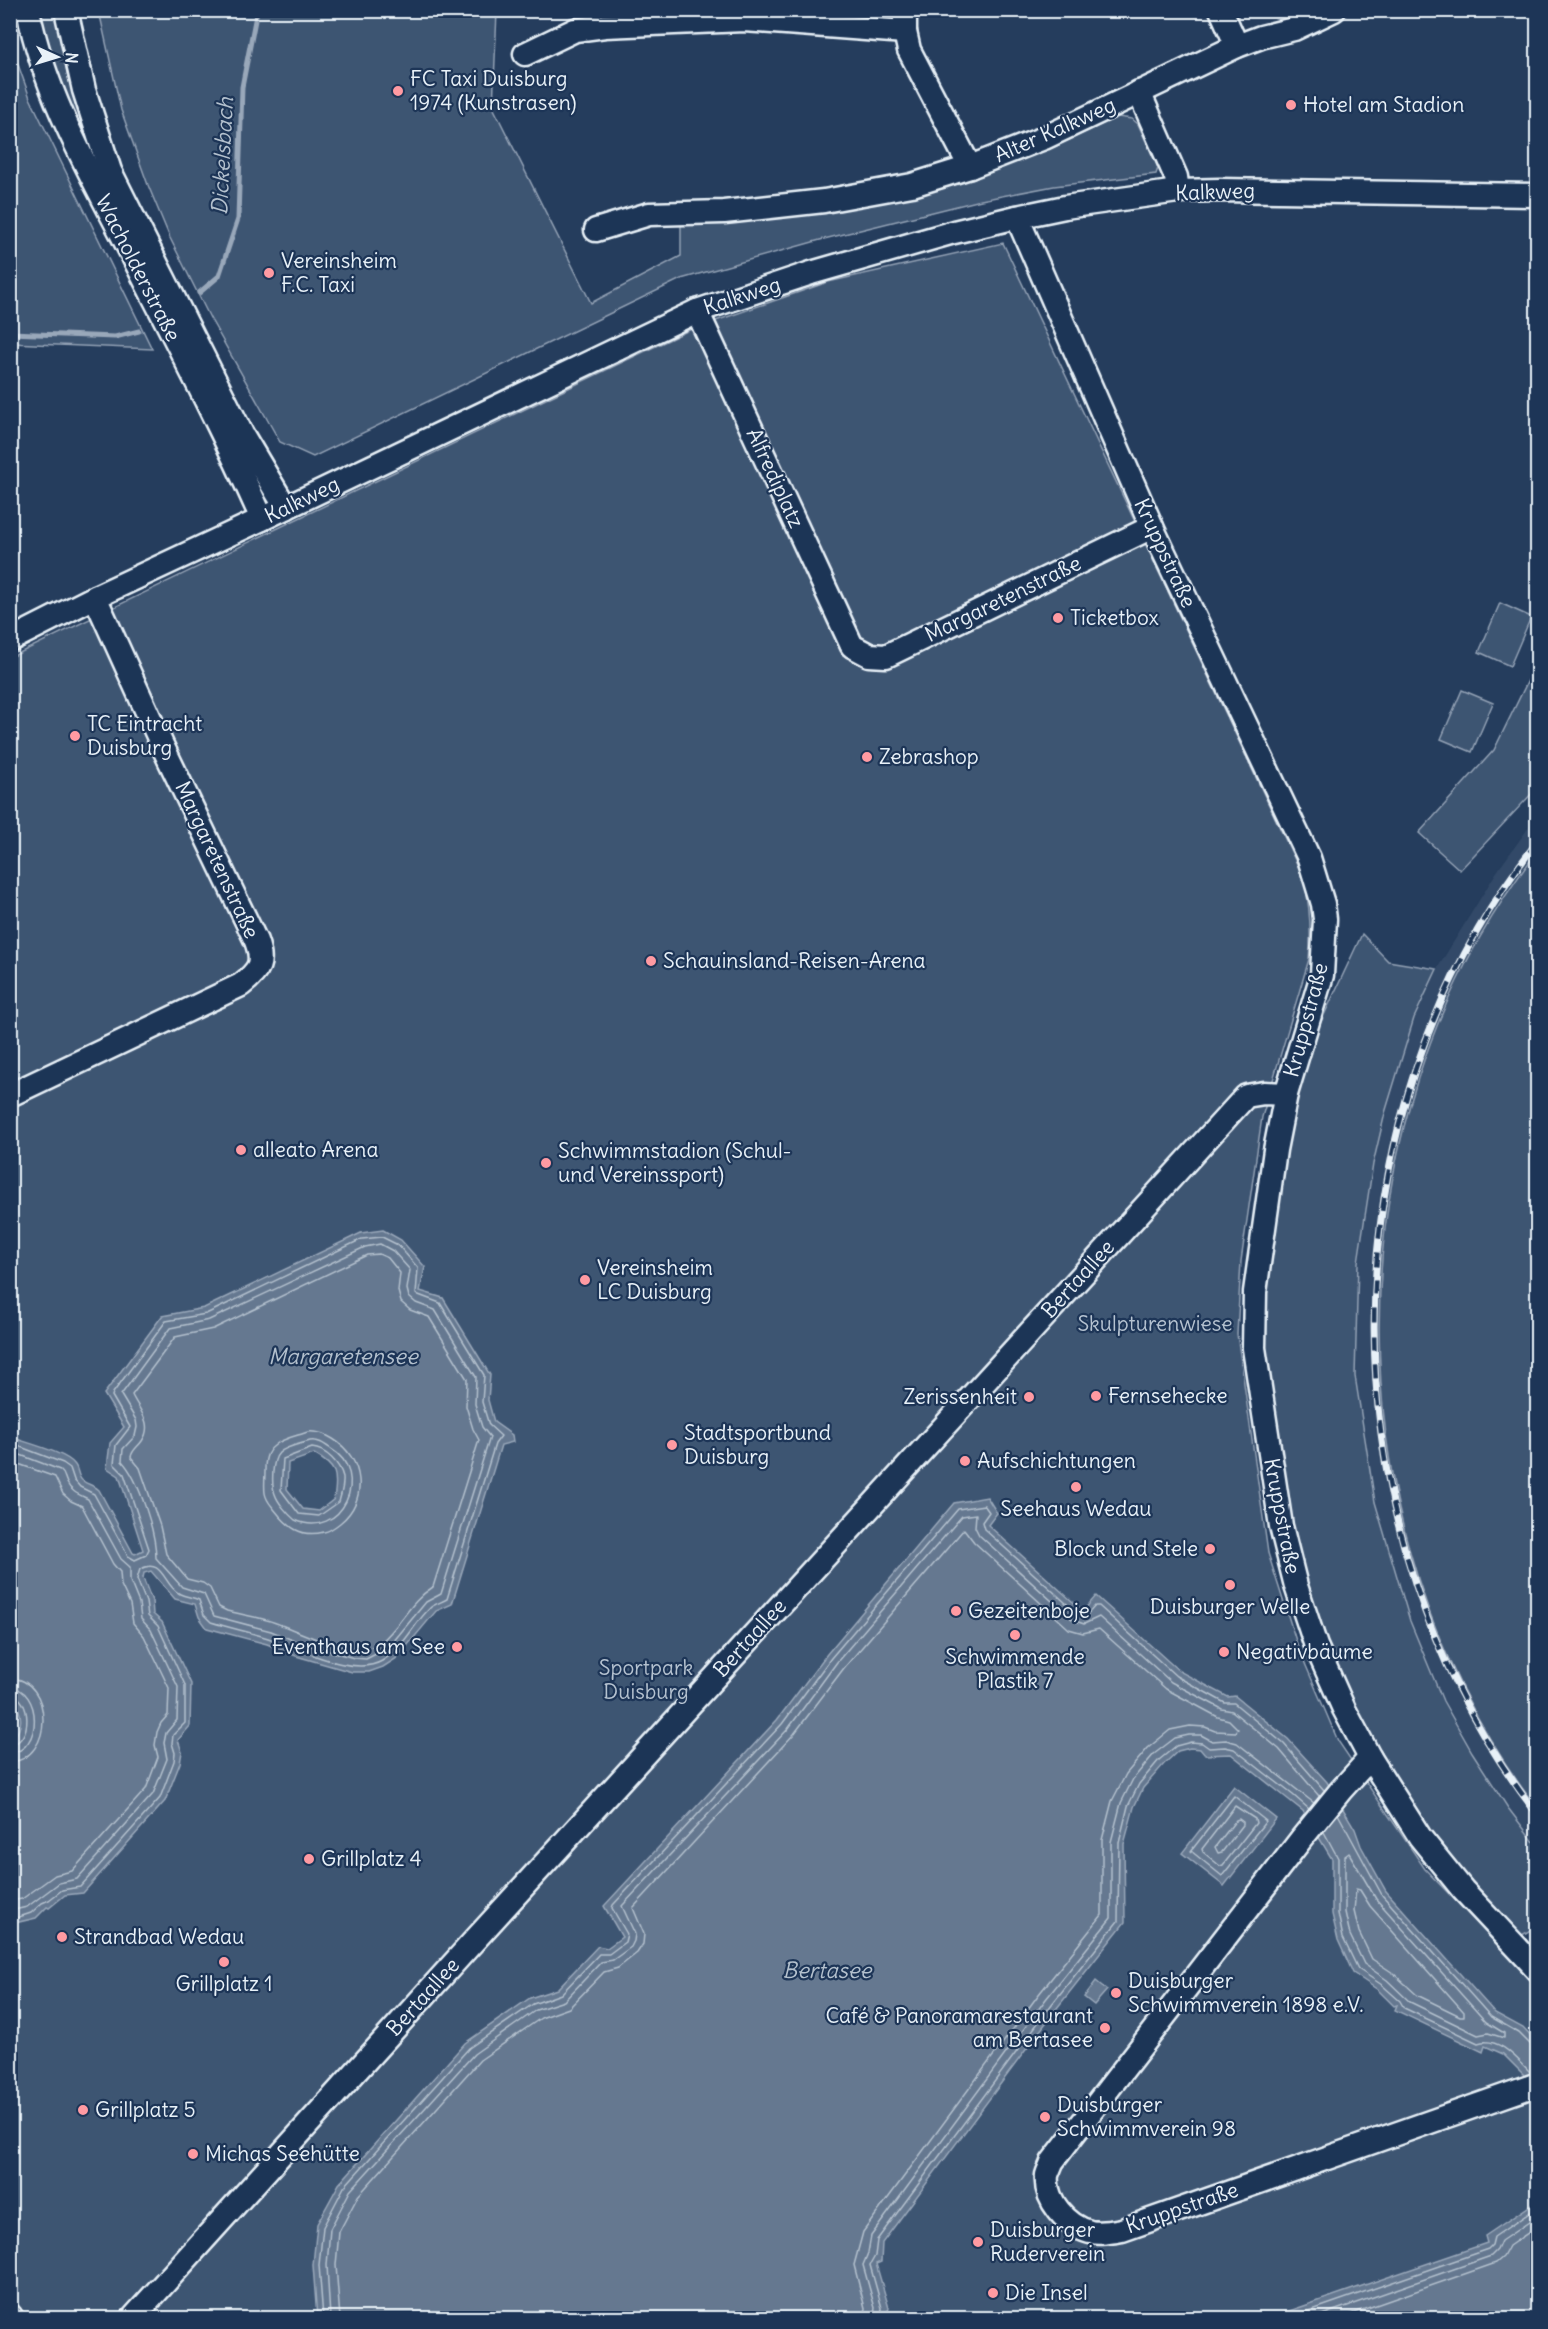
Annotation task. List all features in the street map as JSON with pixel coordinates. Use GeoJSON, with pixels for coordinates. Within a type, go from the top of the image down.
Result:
{"type":"FeatureCollection","features":[{"type":"Feature","properties":{"kind":"street","name":"Wacholderstraße"},"geometry":{"type":"LineString","coordinates":[[28,10],[47,78],[70,135],[180,350],[262,519]]}},
{"type":"Feature","properties":{"kind":"street","name":"Wacholderstraße"},"geometry":{"type":"LineString","coordinates":[[66,10],[84,90],[110,171],[242,434],[285,508]]}},
{"type":"Feature","properties":{"kind":"street"},"geometry":{"type":"LineString","coordinates":[[1221,10],[1237,46]]}},
{"type":"Feature","properties":{"kind":"street","name":"Alter Kalkweg"},"geometry":{"type":"LineString","coordinates":[[970,167],[1044,138],[1237,46],[1294,29],[1334,10]]}},
{"type":"Feature","properties":{"kind":"street"},"geometry":{"type":"LineString","coordinates":[[525,54],[575,30],[605,26],[744,21],[905,21],[909,50],[970,167],[912,185],[824,201],[724,212],[650,214],[596,230]]}},
{"type":"Feature","properties":{"kind":"street","name":"Alter Kalkweg"},"geometry":{"type":"LineString","coordinates":[[1139,92],[1176,177],[1178,192]]}},
{"type":"Feature","properties":{"kind":"street","name":"Kalkweg"},"geometry":{"type":"LineString","coordinates":[[10,640],[95,597],[697,311],[811,273],[954,232],[1017,217],[1065,207],[1178,192],[1220,190],[1538,195]]}},
{"type":"Feature","properties":{"kind":"street","name":"Kruppstraße"},"geometry":{"type":"LineString","coordinates":[[1017,217],[1152,527],[1309,858],[1323,904],[1326,941],[1322,975],[1286,1094],[1275,1150],[1255,1292],[1254,1348],[1281,1526],[1296,1586],[1316,1646],[1344,1709],[1370,1758],[1420,1837],[1463,1890],[1538,1970]]}},
{"type":"Feature","properties":{"kind":"street","name":"Alfrediplatz"},"geometry":{"type":"LineString","coordinates":[[697,311],[852,646]]}},
{"type":"Feature","properties":{"kind":"street","name":"Margaretenstraße"},"geometry":{"type":"LineString","coordinates":[[852,646],[869,655],[886,656],[1152,527]]}},
{"type":"Feature","properties":{"kind":"street","name":"Margaretenstraße"},"geometry":{"type":"LineString","coordinates":[[10,1095],[241,985],[259,968],[261,954],[256,940],[162,745],[95,597]]}},
{"type":"Feature","properties":{"kind":"street","name":"Bertaallee"},"geometry":{"type":"LineString","coordinates":[[133,2319],[495,1917],[1246,1096],[1264,1093],[1286,1094]]}},
{"type":"Feature","properties":{"kind":"street","name":"Kruppstraße"},"geometry":{"type":"LineString","coordinates":[[1370,1758],[1310,1829],[1052,2162],[1047,2176],[1049,2191],[1057,2208],[1066,2220],[1077,2227],[1104,2233],[1122,2230],[1534,2085]]}},
{"type":"Feature","properties":{"kind":"shaded area"},"geometry":{"type":"Polygon","coordinates":[[[1537,816],[1537,852],[1527,865],[1437,1027],[1412,1101],[1384,1230],[1379,1285],[1379,1350],[1391,1474],[1403,1530],[1418,1579],[1493,1741],[1537,1808],[1537,1846],[1508,1808],[1472,1752],[1443,1700],[1410,1621],[1375,1502],[1355,1376],[1358,1262],[1373,1164],[1385,1113],[1414,1018],[1437,969],[1496,873],[1537,816]]]}},
{"type":"Feature","properties":{"kind":"green space"},"geometry":{"type":"Polygon","coordinates":[[[37,11],[54,11],[69,81],[99,165],[71,115],[37,11]]]}},
{"type":"Feature","properties":{"kind":"green space"},"geometry":{"type":"Polygon","coordinates":[[[99,11],[497,11],[493,107],[591,303],[681,256],[681,224],[798,215],[925,192],[1054,147],[1118,117],[1132,119],[1138,124],[1158,168],[1156,174],[1054,186],[981,200],[820,240],[681,279],[313,457],[280,442],[210,318],[170,238],[121,110],[99,11]]]}},
{"type":"Feature","properties":{"kind":"green space"},"geometry":{"type":"Polygon","coordinates":[[[10,42],[30,98],[152,349],[11,343],[10,42]]]}},
{"type":"Feature","properties":{"kind":"green space","name":"Sportpark Duisburg"},"geometry":{"type":"Polygon","coordinates":[[[1003,243],[1304,879],[1310,919],[1309,959],[1262,1117],[1241,1261],[1237,1334],[1268,1553],[1298,1647],[1338,1741],[1425,1869],[1537,1985],[1537,2318],[11,2318],[11,657],[687,331],[828,282],[1003,243]]]}},
{"type":"Feature","properties":{"kind":"green space"},"geometry":{"type":"Polygon","coordinates":[[[1500,603],[1531,617],[1510,666],[1479,652],[1500,603]]]}},
{"type":"Feature","properties":{"kind":"green space"},"geometry":{"type":"Polygon","coordinates":[[[1537,662],[1537,788],[1460,870],[1419,833],[1494,750],[1537,662]]]}},
{"type":"Feature","properties":{"kind":"green space"},"geometry":{"type":"Polygon","coordinates":[[[1462,690],[1493,703],[1472,752],[1441,739],[1462,690]]]}},
{"type":"Feature","properties":{"kind":"green space"},"geometry":{"type":"Polygon","coordinates":[[[1537,852],[1537,1808],[1468,1700],[1419,1582],[1389,1457],[1379,1330],[1389,1202],[1418,1078],[1468,960],[1537,852]]]}},
{"type":"Feature","properties":{"kind":"green space"},"geometry":{"type":"Polygon","coordinates":[[[1362,934],[1388,961],[1437,969],[1414,1018],[1385,1113],[1373,1164],[1358,1262],[1355,1376],[1375,1502],[1410,1621],[1443,1701],[1508,1808],[1537,1846],[1537,1926],[1519,1937],[1427,1832],[1378,1754],[1352,1705],[1312,1609],[1293,1541],[1264,1347],[1264,1293],[1288,1124],[1311,1043],[1362,934]]]}},
{"type":"Feature","properties":{"kind":"water","name":"Margaretensee"},"geometry":{"type":"Polygon","coordinates":[[[383,1230],[401,1240],[425,1267],[420,1291],[443,1298],[490,1375],[488,1400],[494,1422],[512,1435],[513,1442],[501,1445],[452,1604],[436,1611],[397,1658],[369,1672],[352,1672],[296,1656],[267,1644],[207,1628],[199,1617],[195,1604],[175,1599],[151,1571],[144,1573],[143,1578],[152,1601],[153,1614],[162,1622],[191,1684],[190,1726],[178,1740],[182,1752],[180,1763],[165,1801],[83,1893],[65,1895],[36,1918],[15,1923],[11,1928],[11,1741],[18,1731],[21,1720],[18,1709],[10,1699],[11,1437],[55,1452],[71,1461],[81,1479],[99,1490],[133,1553],[143,1550],[119,1476],[107,1468],[110,1443],[124,1427],[104,1394],[162,1316],[204,1308],[361,1233],[383,1230]],[[314,1454],[288,1463],[287,1489],[303,1509],[319,1511],[334,1499],[336,1483],[331,1467],[314,1454]]]}},
{"type":"Feature","properties":{"kind":"water","name":"Bertasee"},"geometry":{"type":"Polygon","coordinates":[[[987,1497],[997,1513],[988,1525],[1083,1611],[1096,1596],[1179,1671],[1228,1697],[1235,1696],[1288,1739],[1327,1782],[1355,1829],[1361,1846],[1386,1891],[1495,2013],[1523,2028],[1537,2043],[1537,2088],[1503,2054],[1485,2046],[1483,2052],[1395,2010],[1397,2005],[1394,2006],[1378,1990],[1353,1973],[1338,1940],[1332,1914],[1332,1859],[1303,1811],[1231,1754],[1205,1755],[1200,1749],[1190,1748],[1178,1751],[1164,1764],[1143,1788],[1134,1807],[1124,1844],[1125,1922],[1057,2008],[882,2243],[881,2262],[876,2264],[889,2308],[886,2318],[317,2318],[313,2265],[317,2224],[339,2184],[465,2043],[530,1998],[557,1989],[598,1946],[607,1948],[622,1937],[604,1906],[777,1720],[827,1654],[954,1503],[987,1497]]]}},
{"type":"Feature","properties":{"kind":"water"},"geometry":{"type":"Polygon","coordinates":[[[1234,1786],[1276,1819],[1224,1886],[1182,1853],[1234,1786]]]}},
{"type":"Feature","properties":{"kind":"water"},"geometry":{"type":"Polygon","coordinates":[[[1096,1981],[1107,1990],[1094,2005],[1084,1997],[1096,1981]]]}},
{"type":"Feature","properties":{"kind":"water"},"geometry":{"type":"Polygon","coordinates":[[[1537,2201],[1537,2318],[1269,2318],[1487,2243],[1485,2236],[1537,2201]]]}},
{"type":"Feature","properties":{"kind":"waterway","name":"Dickelsbach"},"geometry":{"type":"LineString","coordinates":[[199,293],[219,276],[238,219],[242,87],[257,10]]}},
{"type":"Feature","properties":{"kind":"waterway","name":"Dickelsbach"},"geometry":{"type":"LineString","coordinates":[[10,333],[115,337],[139,331]]}},
{"type":"Feature","properties":{"kind":"railway"},"geometry":{"type":"LineString","coordinates":[[1538,841],[1466,951],[1415,1071],[1384,1198],[1374,1328],[1385,1458],[1416,1585],[1467,1705],[1538,1815]]}},
{"type":"Feature","properties":{"kind":"place","name":"FC Taxi Duisburg 1974 (Kunstrasen)"},"geometry":{"type":"Point","coordinates":[398,91]}},
{"type":"Feature","properties":{"kind":"place","name":"Hotel am Stadion"},"geometry":{"type":"Point","coordinates":[1291,105]}},
{"type":"Feature","properties":{"kind":"place","name":"Vereinsheim F.C. Taxi"},"geometry":{"type":"Point","coordinates":[269,273]}},
{"type":"Feature","properties":{"kind":"place","name":"Ticketbox"},"geometry":{"type":"Point","coordinates":[1058,618]}},
{"type":"Feature","properties":{"kind":"place","name":"TC Eintracht Duisburg"},"geometry":{"type":"Point","coordinates":[75,736]}},
{"type":"Feature","properties":{"kind":"place","name":"Zebrashop"},"geometry":{"type":"Point","coordinates":[867,757]}},
{"type":"Feature","properties":{"kind":"place","name":"Schauinsland-Reisen-Arena"},"geometry":{"type":"Point","coordinates":[651,961]}},
{"type":"Feature","properties":{"kind":"place","name":"alleato Arena"},"geometry":{"type":"Point","coordinates":[241,1150]}},
{"type":"Feature","properties":{"kind":"place","name":"Schwimmstadion (Schul- und Vereinssport)"},"geometry":{"type":"Point","coordinates":[546,1163]}},
{"type":"Feature","properties":{"kind":"place","name":"Vereinsheim LC Duisburg"},"geometry":{"type":"Point","coordinates":[585,1280]}},
{"type":"Feature","properties":{"kind":"place","name":"Fernsehecke"},"geometry":{"type":"Point","coordinates":[1096,1396]}},
{"type":"Feature","properties":{"kind":"place","name":"Zerissenheit"},"geometry":{"type":"Point","coordinates":[1029,1397]}},
{"type":"Feature","properties":{"kind":"place","name":"Stadtsportbund Duisburg"},"geometry":{"type":"Point","coordinates":[672,1445]}},
{"type":"Feature","properties":{"kind":"place","name":"Aufschichtungen"},"geometry":{"type":"Point","coordinates":[965,1461]}},
{"type":"Feature","properties":{"kind":"place","name":"Seehaus Wedau"},"geometry":{"type":"Point","coordinates":[1076,1487]}},
{"type":"Feature","properties":{"kind":"place","name":"Block und Stele"},"geometry":{"type":"Point","coordinates":[1210,1549]}},
{"type":"Feature","properties":{"kind":"place","name":"Duisburger Welle"},"geometry":{"type":"Point","coordinates":[1230,1585]}},
{"type":"Feature","properties":{"kind":"place","name":"Gezeitenboje"},"geometry":{"type":"Point","coordinates":[956,1611]}},
{"type":"Feature","properties":{"kind":"place","name":"Schwimmende Plastik 7"},"geometry":{"type":"Point","coordinates":[1015,1635]}},
{"type":"Feature","properties":{"kind":"place","name":"Eventhaus am See"},"geometry":{"type":"Point","coordinates":[457,1647]}},
{"type":"Feature","properties":{"kind":"place","name":"Negativbäume"},"geometry":{"type":"Point","coordinates":[1224,1652]}},
{"type":"Feature","properties":{"kind":"place","name":"Grillplatz 4"},"geometry":{"type":"Point","coordinates":[309,1859]}},
{"type":"Feature","properties":{"kind":"place","name":"Strandbad Wedau"},"geometry":{"type":"Point","coordinates":[62,1937]}},
{"type":"Feature","properties":{"kind":"place","name":"Grillplatz 1"},"geometry":{"type":"Point","coordinates":[224,1962]}},
{"type":"Feature","properties":{"kind":"place","name":"Duisburger Schwimmverein 1898 e.V."},"geometry":{"type":"Point","coordinates":[1116,1993]}},
{"type":"Feature","properties":{"kind":"place","name":"Café & Panoramarestaurant am Bertasee"},"geometry":{"type":"Point","coordinates":[1105,2028]}},
{"type":"Feature","properties":{"kind":"place","name":"Grillplatz 5"},"geometry":{"type":"Point","coordinates":[83,2110]}},
{"type":"Feature","properties":{"kind":"place","name":"Duisburger Schwimmverein 98"},"geometry":{"type":"Point","coordinates":[1045,2117]}},
{"type":"Feature","properties":{"kind":"place","name":"Michas Seehütte"},"geometry":{"type":"Point","coordinates":[193,2154]}},
{"type":"Feature","properties":{"kind":"place","name":"Duisburger Ruderverein"},"geometry":{"type":"Point","coordinates":[978,2242]}},
{"type":"Feature","properties":{"kind":"place","name":"Die Insel"},"geometry":{"type":"Point","coordinates":[993,2293]}},
{"type":"Feature","properties":{"kind":"park label","name":"Skulpturenwiese"},"geometry":{"type":"Point","coordinates":[1155,1324]}}]}
